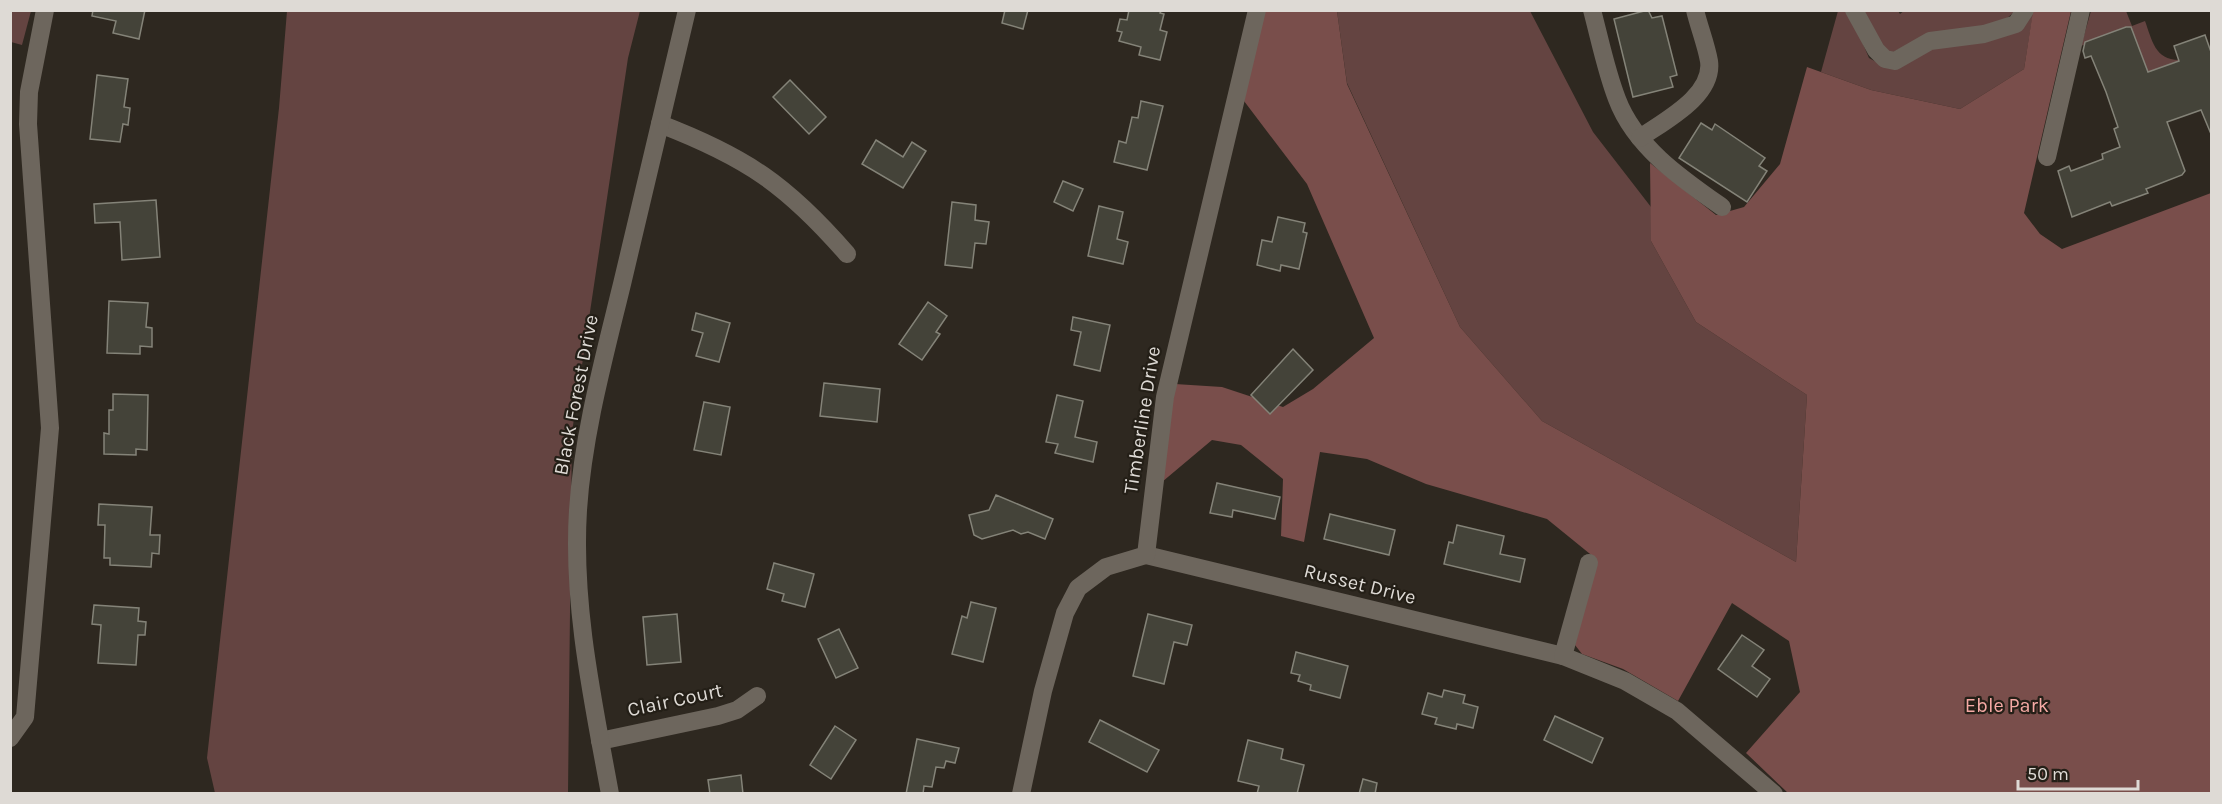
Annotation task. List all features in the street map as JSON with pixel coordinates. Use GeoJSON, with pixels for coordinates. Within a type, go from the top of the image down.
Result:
{"type":"FeatureCollection","features":[{"type":"Feature","properties":{"kind":"street"},"geometry":{"type":"LineString","coordinates":[[10,738],[25,717],[50,428],[28,124],[29,92],[45,10]]}},
{"type":"Feature","properties":{"kind":"street","name":"Black Forest Drive"},"geometry":{"type":"LineString","coordinates":[[610,794],[587,660],[577,563],[583,460],[609,338],[687,10]]}},
{"type":"Feature","properties":{"kind":"street","name":"Timberline Drive"},"geometry":{"type":"LineString","coordinates":[[1146,555],[1172,367],[1257,10]]}},
{"type":"Feature","properties":{"kind":"street"},"geometry":{"type":"LineString","coordinates":[[1592,10],[1617,101],[1640,138],[1678,176],[1722,207]]}},
{"type":"Feature","properties":{"kind":"street"},"geometry":{"type":"LineString","coordinates":[[1640,138],[1688,104],[1704,85],[1709,63],[1695,10]]}},
{"type":"Feature","properties":{"kind":"street"},"geometry":{"type":"LineString","coordinates":[[1854,10],[1876,50],[1885,59],[1895,61],[1930,41],[1984,34],[2016,24],[2025,10]]}},
{"type":"Feature","properties":{"kind":"street"},"geometry":{"type":"LineString","coordinates":[[2047,157],[2081,10]]}},
{"type":"Feature","properties":{"kind":"street"},"geometry":{"type":"LineString","coordinates":[[660,124],[708,142],[761,172],[811,213],[847,254]]}},
{"type":"Feature","properties":{"kind":"street"},"geometry":{"type":"LineString","coordinates":[[1021,794],[1043,691],[1065,613],[1078,588],[1106,567],[1146,555]]}},
{"type":"Feature","properties":{"kind":"street","name":"Russet Drive"},"geometry":{"type":"LineString","coordinates":[[1146,555],[1563,656],[1625,681],[1677,711],[1774,794]]}},
{"type":"Feature","properties":{"kind":"street"},"geometry":{"type":"LineString","coordinates":[[1563,656],[1590,563]]}},
{"type":"Feature","properties":{"kind":"street","name":"Clair Court"},"geometry":{"type":"LineString","coordinates":[[600,741],[718,716],[737,710],[757,696]]}},
{"type":"Feature","properties":{"kind":"shaded area"},"geometry":{"type":"Polygon","coordinates":[[[1905,10],[2015,11],[2004,21],[1913,42],[1891,53],[1880,48],[1862,11],[1898,11],[1900,14],[1905,10]]]}},
{"type":"Feature","properties":{"kind":"shaded area"},"geometry":{"type":"Polygon","coordinates":[[[10,11],[31,11],[22,45],[11,42],[10,11]]]}},
{"type":"Feature","properties":{"kind":"shaded area"},"geometry":{"type":"Polygon","coordinates":[[[287,11],[640,11],[628,58],[572,432],[568,793],[215,793],[207,758],[279,108],[287,11]]]}},
{"type":"Feature","properties":{"kind":"shaded area"},"geometry":{"type":"Polygon","coordinates":[[[1337,11],[1530,11],[1593,132],[1651,207],[1651,241],[1696,322],[1807,395],[1796,562],[1542,421],[1460,327],[1347,83],[1337,11]]]}},
{"type":"Feature","properties":{"kind":"shaded area"},"geometry":{"type":"Polygon","coordinates":[[[1838,11],[1849,11],[1869,58],[1880,64],[1931,49],[2019,31],[2033,13],[2024,69],[1960,109],[1871,90],[1821,72],[1838,11]]]}},
{"type":"Feature","properties":{"kind":"shaded area"},"geometry":{"type":"Polygon","coordinates":[[[2091,11],[2126,11],[2132,26],[2145,21],[2160,53],[2165,57],[2179,60],[2181,65],[2162,68],[2145,79],[2125,27],[2081,46],[2091,11]]]}},
{"type":"Feature","properties":{"kind":"green space","name":"Eble Park"},"geometry":{"type":"Polygon","coordinates":[[[1263,11],[1337,11],[1347,84],[1460,327],[1542,421],[1796,562],[1807,395],[1696,322],[1651,241],[1650,163],[1716,215],[1744,207],[1780,164],[1807,67],[1871,90],[1960,109],[2024,69],[2033,11],[2071,11],[2024,213],[2040,234],[2062,249],[2211,193],[2211,793],[1788,793],[1746,753],[1800,692],[1789,641],[1732,603],[1678,701],[1623,669],[1582,654],[1575,645],[1595,558],[1547,519],[1426,484],[1367,459],[1320,452],[1304,542],[1281,536],[1283,479],[1241,445],[1212,440],[1162,482],[1175,384],[1222,387],[1283,407],[1313,389],[1374,338],[1307,184],[1244,101],[1263,11]]]}},
{"type":"Feature","properties":{"kind":"building"},"geometry":{"type":"Polygon","coordinates":[[[93,10],[145,10],[139,39],[113,33],[116,21],[92,16],[93,10]]]}},
{"type":"Feature","properties":{"kind":"building"},"geometry":{"type":"Polygon","coordinates":[[[1005,10],[1028,10],[1023,29],[1002,23],[1005,10]]]}},
{"type":"Feature","properties":{"kind":"building"},"geometry":{"type":"Polygon","coordinates":[[[1129,10],[1161,10],[1160,13],[1164,14],[1160,30],[1167,32],[1160,60],[1139,55],[1141,47],[1119,41],[1122,32],[1117,31],[1120,19],[1127,20],[1129,10]]]}},
{"type":"Feature","properties":{"kind":"building"},"geometry":{"type":"Polygon","coordinates":[[[1648,10],[1652,18],[1662,16],[1677,75],[1670,77],[1673,87],[1633,97],[1614,19],[1648,10]]]}},
{"type":"Feature","properties":{"kind":"building"},"geometry":{"type":"Polygon","coordinates":[[[2131,27],[2148,72],[2179,61],[2174,46],[2205,35],[2211,52],[2211,134],[2201,110],[2167,122],[2185,171],[2182,175],[2146,189],[2148,193],[2112,206],[2110,202],[2072,217],[2058,171],[2069,166],[2071,171],[2103,159],[2102,154],[2120,147],[2114,129],[2118,127],[2106,92],[2091,56],[2085,58],[2083,51],[2085,42],[2131,27]]]}},
{"type":"Feature","properties":{"kind":"building"},"geometry":{"type":"Polygon","coordinates":[[[97,75],[128,79],[124,107],[130,108],[128,125],[123,124],[120,142],[90,139],[97,75]]]}},
{"type":"Feature","properties":{"kind":"building"},"geometry":{"type":"Polygon","coordinates":[[[790,80],[826,117],[809,134],[773,97],[790,80]]]}},
{"type":"Feature","properties":{"kind":"building"},"geometry":{"type":"Polygon","coordinates":[[[1141,101],[1163,106],[1147,170],[1114,162],[1119,141],[1126,143],[1132,117],[1138,118],[1141,101]]]}},
{"type":"Feature","properties":{"kind":"building"},"geometry":{"type":"Polygon","coordinates":[[[1701,123],[1712,130],[1715,124],[1765,158],[1759,166],[1767,171],[1747,202],[1679,158],[1701,123]]]}},
{"type":"Feature","properties":{"kind":"building"},"geometry":{"type":"Polygon","coordinates":[[[876,140],[903,157],[912,142],[926,151],[903,188],[862,164],[876,140]]]}},
{"type":"Feature","properties":{"kind":"building"},"geometry":{"type":"Polygon","coordinates":[[[1063,181],[1083,189],[1073,211],[1054,202],[1063,181]]]}},
{"type":"Feature","properties":{"kind":"building"},"geometry":{"type":"Polygon","coordinates":[[[156,200],[160,257],[122,260],[120,222],[95,223],[94,204],[156,200]]]}},
{"type":"Feature","properties":{"kind":"building"},"geometry":{"type":"Polygon","coordinates":[[[952,202],[976,205],[975,220],[989,222],[986,244],[975,243],[972,268],[945,265],[952,202]]]}},
{"type":"Feature","properties":{"kind":"building"},"geometry":{"type":"Polygon","coordinates":[[[1099,206],[1123,212],[1117,239],[1128,242],[1123,264],[1088,256],[1099,206]]]}},
{"type":"Feature","properties":{"kind":"building"},"geometry":{"type":"Polygon","coordinates":[[[1278,217],[1305,223],[1303,232],[1307,233],[1299,269],[1281,265],[1280,271],[1257,265],[1262,240],[1272,242],[1278,217]]]}},
{"type":"Feature","properties":{"kind":"building"},"geometry":{"type":"Polygon","coordinates":[[[109,301],[148,303],[146,327],[152,328],[152,347],[140,346],[140,354],[107,353],[109,301]]]}},
{"type":"Feature","properties":{"kind":"building"},"geometry":{"type":"Polygon","coordinates":[[[928,302],[947,316],[936,332],[940,334],[922,360],[899,344],[928,302]]]}},
{"type":"Feature","properties":{"kind":"building"},"geometry":{"type":"Polygon","coordinates":[[[696,313],[730,323],[719,362],[696,356],[703,333],[692,330],[696,313]]]}},
{"type":"Feature","properties":{"kind":"building"},"geometry":{"type":"Polygon","coordinates":[[[1073,317],[1110,325],[1100,371],[1074,365],[1081,332],[1071,330],[1073,317]]]}},
{"type":"Feature","properties":{"kind":"building"},"geometry":{"type":"Polygon","coordinates":[[[1293,349],[1313,370],[1270,414],[1251,395],[1293,349]]]}},
{"type":"Feature","properties":{"kind":"building"},"geometry":{"type":"Polygon","coordinates":[[[824,383],[880,389],[877,422],[820,416],[824,383]]]}},
{"type":"Feature","properties":{"kind":"building"},"geometry":{"type":"Polygon","coordinates":[[[113,394],[148,395],[147,450],[136,449],[136,455],[104,454],[104,433],[109,434],[109,410],[113,410],[113,394]]]}},
{"type":"Feature","properties":{"kind":"building"},"geometry":{"type":"Polygon","coordinates":[[[1057,395],[1083,401],[1075,437],[1097,442],[1093,462],[1055,453],[1058,444],[1046,442],[1057,395]]]}},
{"type":"Feature","properties":{"kind":"building"},"geometry":{"type":"Polygon","coordinates":[[[704,402],[730,407],[721,455],[694,450],[704,402]]]}},
{"type":"Feature","properties":{"kind":"building"},"geometry":{"type":"Polygon","coordinates":[[[1217,483],[1280,497],[1275,519],[1233,510],[1232,517],[1210,513],[1217,483]]]}},
{"type":"Feature","properties":{"kind":"building"},"geometry":{"type":"Polygon","coordinates":[[[996,495],[1053,519],[1045,539],[1028,532],[1021,534],[1013,530],[982,539],[974,535],[969,515],[989,510],[996,495]]]}},
{"type":"Feature","properties":{"kind":"building"},"geometry":{"type":"Polygon","coordinates":[[[99,504],[152,507],[150,535],[160,535],[159,554],[152,553],[151,567],[110,565],[110,558],[104,558],[105,525],[98,525],[99,504]]]}},
{"type":"Feature","properties":{"kind":"building"},"geometry":{"type":"Polygon","coordinates":[[[1330,514],[1395,530],[1389,555],[1324,539],[1330,514]]]}},
{"type":"Feature","properties":{"kind":"building"},"geometry":{"type":"Polygon","coordinates":[[[1457,525],[1504,536],[1500,554],[1525,559],[1520,582],[1444,564],[1449,542],[1453,543],[1457,525]]]}},
{"type":"Feature","properties":{"kind":"building"},"geometry":{"type":"Polygon","coordinates":[[[774,563],[814,574],[805,607],[782,601],[784,594],[767,589],[774,563]]]}},
{"type":"Feature","properties":{"kind":"building"},"geometry":{"type":"Polygon","coordinates":[[[971,602],[996,608],[983,662],[952,654],[962,616],[967,618],[971,602]]]}},
{"type":"Feature","properties":{"kind":"building"},"geometry":{"type":"Polygon","coordinates":[[[94,605],[139,608],[138,621],[146,622],[145,635],[138,635],[136,665],[98,663],[101,625],[92,624],[94,605]]]}},
{"type":"Feature","properties":{"kind":"building"},"geometry":{"type":"Polygon","coordinates":[[[677,614],[681,662],[647,665],[643,617],[677,614]]]}},
{"type":"Feature","properties":{"kind":"building"},"geometry":{"type":"Polygon","coordinates":[[[1148,614],[1192,625],[1187,645],[1174,642],[1164,684],[1133,676],[1148,614]]]}},
{"type":"Feature","properties":{"kind":"building"},"geometry":{"type":"Polygon","coordinates":[[[839,629],[858,668],[836,678],[818,639],[839,629]]]}},
{"type":"Feature","properties":{"kind":"building"},"geometry":{"type":"Polygon","coordinates":[[[1742,635],[1764,650],[1752,666],[1770,679],[1757,697],[1718,669],[1742,635]]]}},
{"type":"Feature","properties":{"kind":"building"},"geometry":{"type":"Polygon","coordinates":[[[1296,652],[1348,666],[1340,698],[1310,690],[1311,685],[1298,681],[1300,675],[1291,673],[1296,652]]]}},
{"type":"Feature","properties":{"kind":"building"},"geometry":{"type":"Polygon","coordinates":[[[1444,690],[1465,695],[1463,703],[1478,707],[1473,728],[1457,724],[1456,729],[1435,724],[1437,718],[1422,714],[1428,693],[1442,697],[1444,690]]]}},
{"type":"Feature","properties":{"kind":"building"},"geometry":{"type":"Polygon","coordinates":[[[1555,716],[1603,738],[1592,763],[1544,740],[1555,716]]]}},
{"type":"Feature","properties":{"kind":"building"},"geometry":{"type":"Polygon","coordinates":[[[1100,720],[1159,750],[1147,772],[1089,742],[1100,720]]]}},
{"type":"Feature","properties":{"kind":"building"},"geometry":{"type":"Polygon","coordinates":[[[835,726],[856,740],[831,779],[810,765],[835,726]]]}},
{"type":"Feature","properties":{"kind":"building"},"geometry":{"type":"Polygon","coordinates":[[[917,739],[959,748],[955,763],[946,761],[944,768],[936,767],[932,787],[924,786],[923,794],[906,794],[917,739]]]}},
{"type":"Feature","properties":{"kind":"building"},"geometry":{"type":"Polygon","coordinates":[[[1248,740],[1283,749],[1281,759],[1304,765],[1297,794],[1257,794],[1259,786],[1238,781],[1248,740]]]}},
{"type":"Feature","properties":{"kind":"building"},"geometry":{"type":"Polygon","coordinates":[[[741,775],[743,794],[710,794],[708,780],[741,775]]]}},
{"type":"Feature","properties":{"kind":"building"},"geometry":{"type":"Polygon","coordinates":[[[1363,779],[1377,783],[1375,794],[1359,794],[1363,779]]]}}]}
